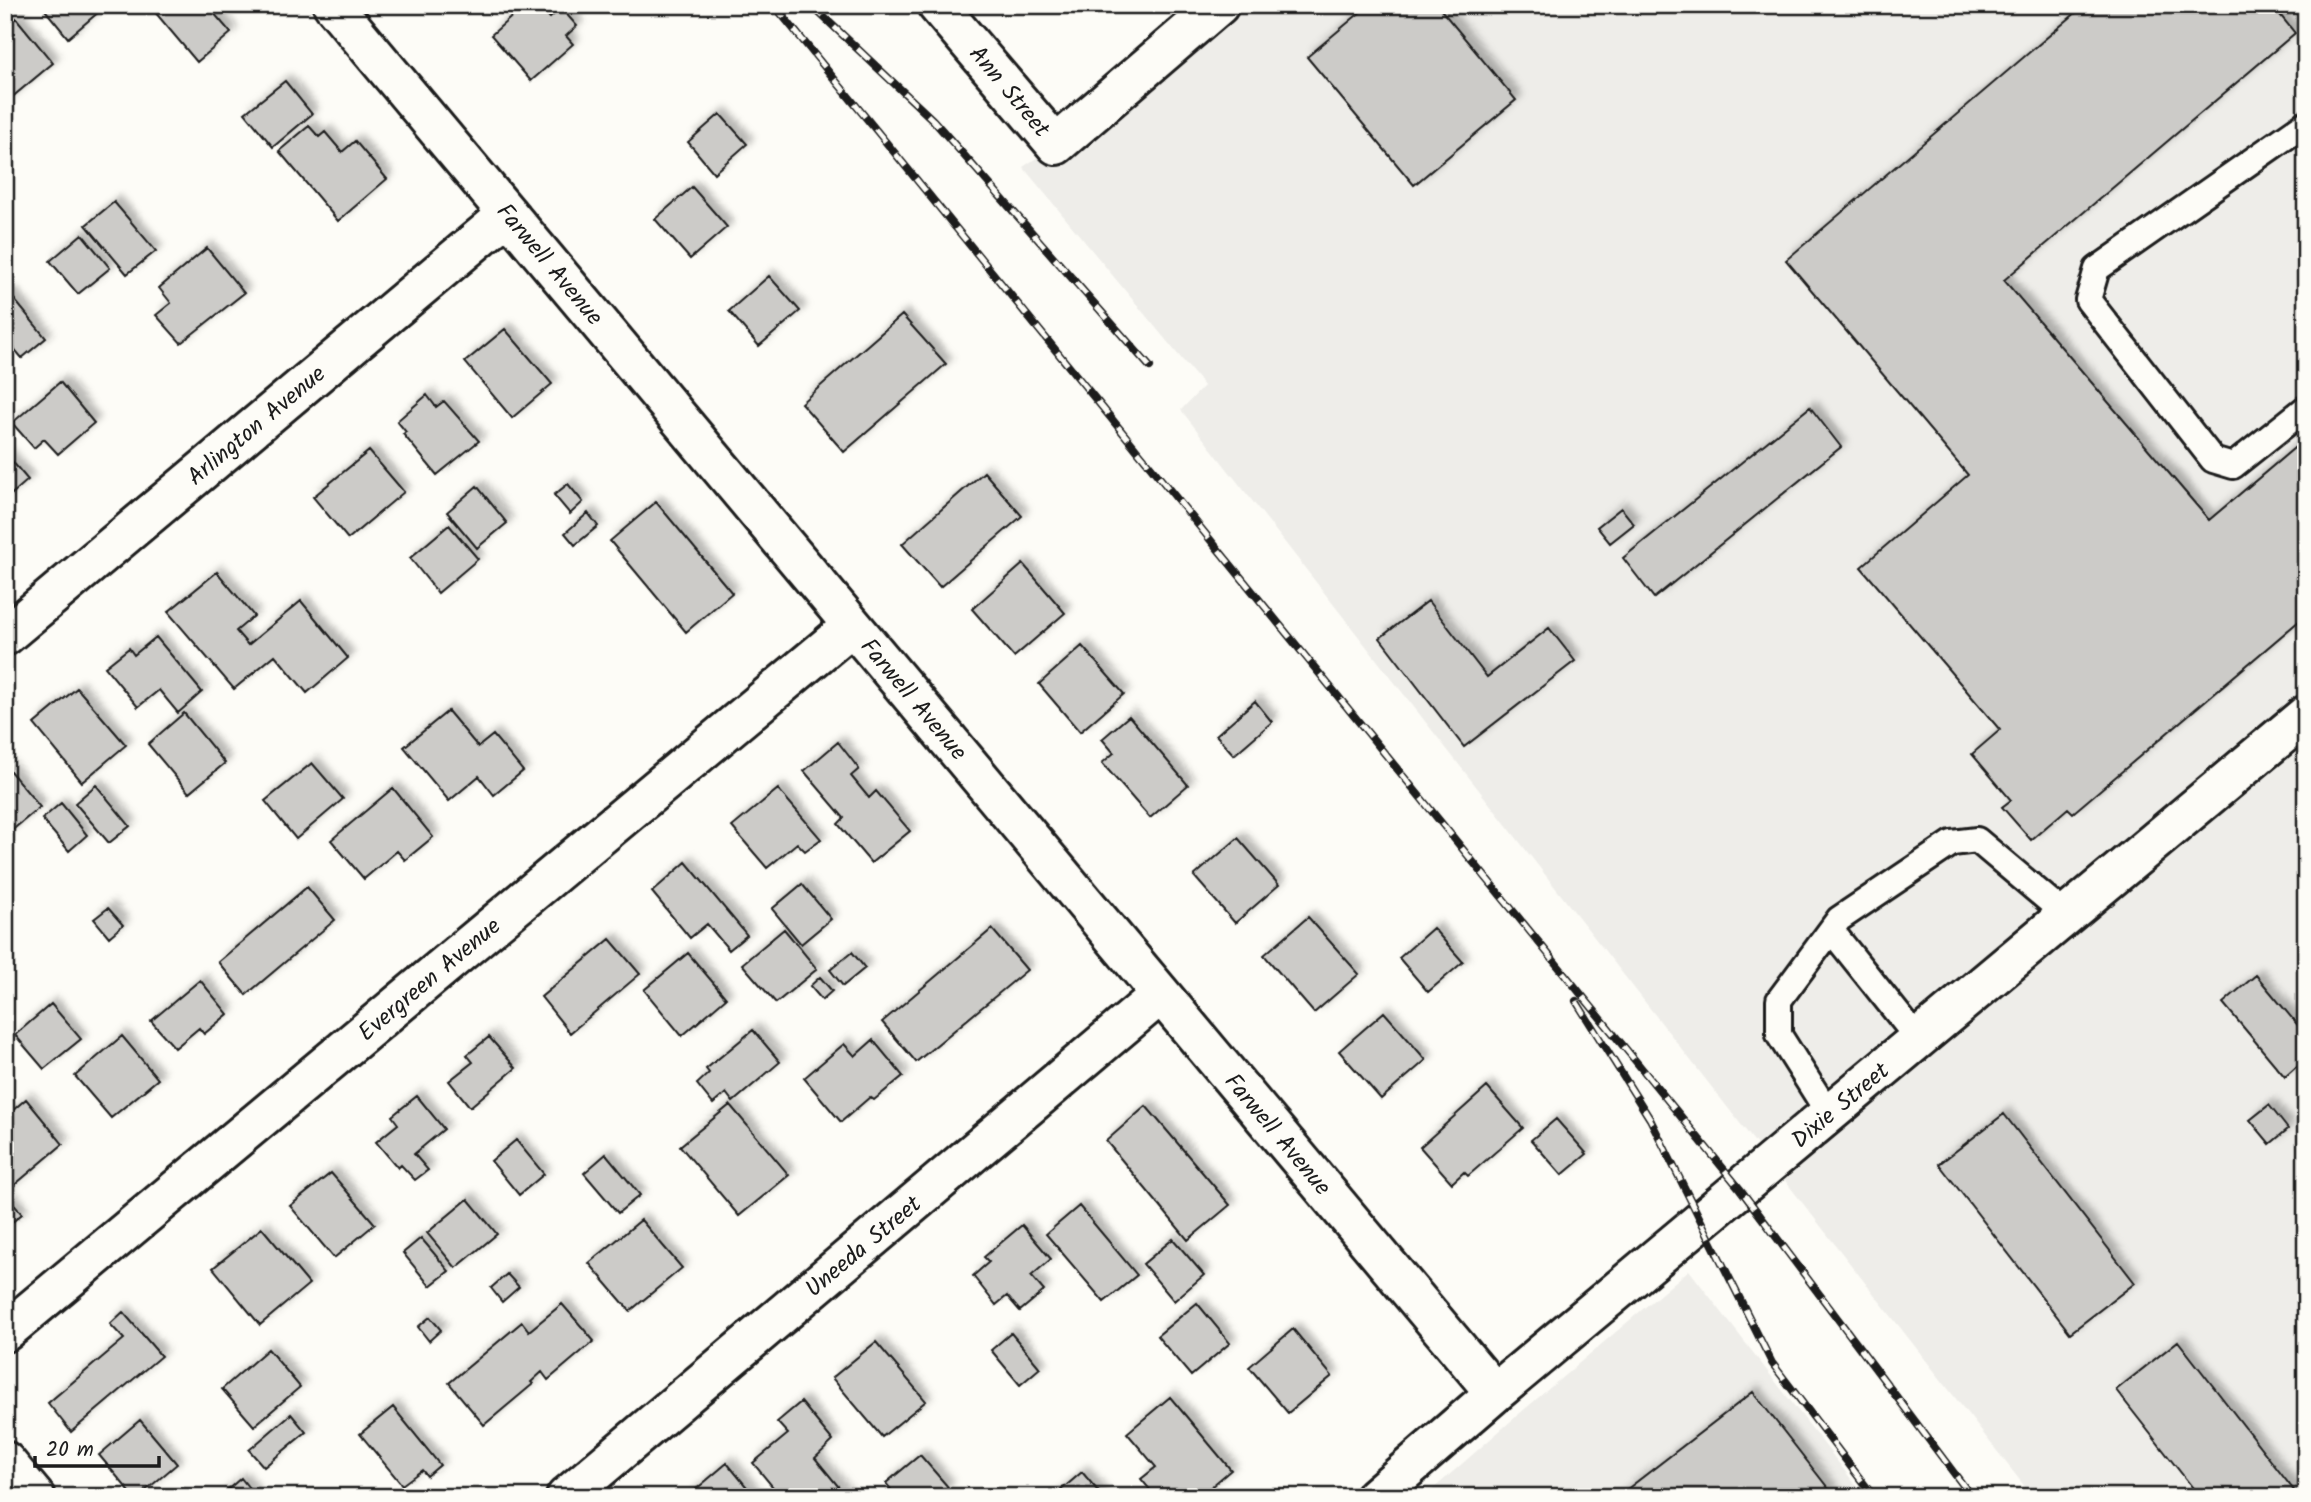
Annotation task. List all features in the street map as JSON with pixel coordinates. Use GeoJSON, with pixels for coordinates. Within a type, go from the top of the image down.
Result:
{"type":"FeatureCollection","features":[{"type":"Feature","properties":{"kind":"street","name":"Farwell Avenue"},"geometry":{"type":"LineString","coordinates":[[333,5],[1495,1393]]}},
{"type":"Feature","properties":{"kind":"street","name":"Ann Street"},"geometry":{"type":"LineString","coordinates":[[937,5],[1056,145],[1219,5]]}},
{"type":"Feature","properties":{"kind":"street","name":"Arlington Avenue"},"geometry":{"type":"LineString","coordinates":[[5,636],[508,214]]}},
{"type":"Feature","properties":{"kind":"street","name":"Evergreen Avenue"},"geometry":{"type":"LineString","coordinates":[[5,1332],[852,625]]}},
{"type":"Feature","properties":{"kind":"street","name":"Dixie Street"},"geometry":{"type":"LineString","coordinates":[[1375,1497],[1495,1393],[2306,715]]}},
{"type":"Feature","properties":{"kind":"street","name":"Uneeda Street"},"geometry":{"type":"LineString","coordinates":[[566,1497],[1161,994]]}},
{"type":"Feature","properties":{"kind":"street"},"geometry":{"type":"LineString","coordinates":[[5,1461],[35,1497]]}},
{"type":"Feature","properties":{"kind":"lane"},"geometry":{"type":"LineString","coordinates":[[2306,123],[2097,269],[2088,300],[2213,460],[2233,466],[2306,408]]}},
{"type":"Feature","properties":{"kind":"lane"},"geometry":{"type":"LineString","coordinates":[[1829,1114],[1779,1035],[1779,1000],[1839,919],[1952,843],[1977,840],[2066,915]]}},
{"type":"Feature","properties":{"kind":"lane"},"geometry":{"type":"LineString","coordinates":[[1831,930],[1918,1039]]}},
{"type":"Feature","properties":{"kind":"shaded area"},"geometry":{"type":"Polygon","coordinates":[[[1219,5],[2306,5],[2306,1497],[2033,1497],[1181,410],[1204,386],[1023,167],[1056,145],[1219,5]]]}},
{"type":"Feature","properties":{"kind":"shaded area"},"geometry":{"type":"Polygon","coordinates":[[[1689,1270],[1865,1497],[1424,1497],[1519,1414],[1689,1270]]]}},
{"type":"Feature","properties":{"kind":"building"},"geometry":{"type":"Polygon","coordinates":[[[41,5],[107,5],[68,38],[41,5]]]}},
{"type":"Feature","properties":{"kind":"building"},"geometry":{"type":"Polygon","coordinates":[[[149,5],[207,5],[231,33],[197,62],[149,5]]]}},
{"type":"Feature","properties":{"kind":"building"},"geometry":{"type":"Polygon","coordinates":[[[525,5],[539,5],[550,18],[561,8],[577,26],[566,36],[573,44],[531,81],[491,35],[525,5]]]}},
{"type":"Feature","properties":{"kind":"building"},"geometry":{"type":"Polygon","coordinates":[[[1369,5],[1437,5],[1516,100],[1414,185],[1307,57],[1369,5]]]}},
{"type":"Feature","properties":{"kind":"building"},"geometry":{"type":"Polygon","coordinates":[[[2085,5],[2272,5],[2295,33],[2004,280],[2209,520],[2306,438],[2306,615],[2073,813],[2068,808],[2031,840],[2002,807],[2011,800],[1972,754],[2000,730],[1861,567],[1968,475],[1786,260],[2085,5]]]}},
{"type":"Feature","properties":{"kind":"building"},"geometry":{"type":"Polygon","coordinates":[[[16,18],[53,63],[5,103],[5,27],[16,18]]]}},
{"type":"Feature","properties":{"kind":"building"},"geometry":{"type":"Polygon","coordinates":[[[285,81],[312,114],[273,147],[245,113],[285,81]]]}},
{"type":"Feature","properties":{"kind":"building"},"geometry":{"type":"Polygon","coordinates":[[[720,114],[747,144],[714,173],[688,142],[720,114]]]}},
{"type":"Feature","properties":{"kind":"building"},"geometry":{"type":"Polygon","coordinates":[[[309,126],[319,137],[325,132],[342,152],[355,141],[387,179],[338,221],[279,151],[309,126]]]}},
{"type":"Feature","properties":{"kind":"building"},"geometry":{"type":"Polygon","coordinates":[[[692,187],[727,227],[690,259],[655,219],[692,187]]]}},
{"type":"Feature","properties":{"kind":"building"},"geometry":{"type":"Polygon","coordinates":[[[114,202],[156,251],[127,274],[86,225],[114,202]]]}},
{"type":"Feature","properties":{"kind":"building"},"geometry":{"type":"Polygon","coordinates":[[[82,234],[110,268],[78,294],[50,261],[82,234]]]}},
{"type":"Feature","properties":{"kind":"building"},"geometry":{"type":"Polygon","coordinates":[[[207,248],[244,293],[181,343],[156,315],[171,303],[159,288],[207,248]]]}},
{"type":"Feature","properties":{"kind":"building"},"geometry":{"type":"Polygon","coordinates":[[[769,276],[800,311],[759,346],[729,311],[769,276]]]}},
{"type":"Feature","properties":{"kind":"building"},"geometry":{"type":"Polygon","coordinates":[[[9,293],[46,338],[22,358],[5,338],[5,296],[9,293]]]}},
{"type":"Feature","properties":{"kind":"building"},"geometry":{"type":"Polygon","coordinates":[[[902,315],[946,364],[844,452],[801,403],[902,315]]]}},
{"type":"Feature","properties":{"kind":"building"},"geometry":{"type":"Polygon","coordinates":[[[505,329],[552,384],[512,418],[465,362],[505,329]]]}},
{"type":"Feature","properties":{"kind":"building"},"geometry":{"type":"Polygon","coordinates":[[[60,382],[94,423],[58,454],[44,439],[34,448],[12,423],[60,382]]]}},
{"type":"Feature","properties":{"kind":"building"},"geometry":{"type":"Polygon","coordinates":[[[427,395],[436,407],[444,401],[479,441],[437,475],[403,434],[406,432],[397,421],[427,395]]]}},
{"type":"Feature","properties":{"kind":"building"},"geometry":{"type":"Polygon","coordinates":[[[1810,407],[1841,447],[1654,598],[1623,558],[1810,407]]]}},
{"type":"Feature","properties":{"kind":"building"},"geometry":{"type":"Polygon","coordinates":[[[369,451],[404,492],[348,539],[313,497],[369,451]]]}},
{"type":"Feature","properties":{"kind":"building"},"geometry":{"type":"Polygon","coordinates":[[[5,453],[28,480],[5,500],[5,453]]]}},
{"type":"Feature","properties":{"kind":"building"},"geometry":{"type":"Polygon","coordinates":[[[984,472],[1022,516],[940,587],[902,544],[984,472]]]}},
{"type":"Feature","properties":{"kind":"building"},"geometry":{"type":"Polygon","coordinates":[[[568,484],[583,502],[570,514],[554,495],[568,484]]]}},
{"type":"Feature","properties":{"kind":"building"},"geometry":{"type":"Polygon","coordinates":[[[477,486],[507,523],[477,548],[447,512],[477,486]]]}},
{"type":"Feature","properties":{"kind":"building"},"geometry":{"type":"Polygon","coordinates":[[[656,502],[732,593],[686,632],[610,541],[656,502]]]}},
{"type":"Feature","properties":{"kind":"building"},"geometry":{"type":"Polygon","coordinates":[[[1621,508],[1634,524],[1610,543],[1597,527],[1621,508]]]}},
{"type":"Feature","properties":{"kind":"building"},"geometry":{"type":"Polygon","coordinates":[[[588,513],[598,526],[575,545],[565,533],[588,513]]]}},
{"type":"Feature","properties":{"kind":"building"},"geometry":{"type":"Polygon","coordinates":[[[449,525],[478,559],[438,593],[410,558],[449,525]]]}},
{"type":"Feature","properties":{"kind":"building"},"geometry":{"type":"Polygon","coordinates":[[[1023,564],[1065,613],[1014,657],[972,609],[1023,564]]]}},
{"type":"Feature","properties":{"kind":"building"},"geometry":{"type":"Polygon","coordinates":[[[217,572],[254,616],[236,631],[248,645],[301,601],[348,658],[307,693],[275,655],[234,689],[168,612],[217,572]]]}},
{"type":"Feature","properties":{"kind":"building"},"geometry":{"type":"Polygon","coordinates":[[[1428,601],[1487,677],[1549,628],[1575,661],[1464,747],[1380,638],[1428,601]]]}},
{"type":"Feature","properties":{"kind":"building"},"geometry":{"type":"Polygon","coordinates":[[[156,637],[202,692],[178,713],[159,690],[138,707],[105,667],[129,648],[134,655],[156,637]]]}},
{"type":"Feature","properties":{"kind":"building"},"geometry":{"type":"Polygon","coordinates":[[[1082,646],[1124,694],[1080,732],[1039,684],[1082,646]]]}},
{"type":"Feature","properties":{"kind":"building"},"geometry":{"type":"Polygon","coordinates":[[[77,688],[126,745],[82,782],[34,724],[77,688]]]}},
{"type":"Feature","properties":{"kind":"building"},"geometry":{"type":"Polygon","coordinates":[[[1255,701],[1272,722],[1234,755],[1216,735],[1255,701]]]}},
{"type":"Feature","properties":{"kind":"building"},"geometry":{"type":"Polygon","coordinates":[[[448,711],[478,747],[493,735],[523,771],[494,795],[479,776],[449,801],[404,747],[448,711]]]}},
{"type":"Feature","properties":{"kind":"building"},"geometry":{"type":"Polygon","coordinates":[[[184,713],[225,763],[189,793],[148,744],[184,713]]]}},
{"type":"Feature","properties":{"kind":"building"},"geometry":{"type":"Polygon","coordinates":[[[1129,716],[1188,785],[1150,818],[1102,763],[1114,753],[1102,739],[1129,716]]]}},
{"type":"Feature","properties":{"kind":"building"},"geometry":{"type":"Polygon","coordinates":[[[838,742],[859,769],[851,776],[869,798],[876,791],[910,831],[871,863],[838,824],[844,818],[804,771],[838,742]]]}},
{"type":"Feature","properties":{"kind":"building"},"geometry":{"type":"Polygon","coordinates":[[[312,763],[343,799],[296,839],[265,801],[312,763]]]}},
{"type":"Feature","properties":{"kind":"building"},"geometry":{"type":"Polygon","coordinates":[[[5,765],[40,807],[5,836],[5,765]]]}},
{"type":"Feature","properties":{"kind":"building"},"geometry":{"type":"Polygon","coordinates":[[[96,785],[130,826],[109,843],[75,803],[96,785]]]}},
{"type":"Feature","properties":{"kind":"building"},"geometry":{"type":"Polygon","coordinates":[[[393,788],[433,837],[405,860],[397,851],[364,879],[331,840],[393,788]]]}},
{"type":"Feature","properties":{"kind":"building"},"geometry":{"type":"Polygon","coordinates":[[[778,789],[821,839],[805,851],[797,843],[767,868],[732,827],[778,789]]]}},
{"type":"Feature","properties":{"kind":"building"},"geometry":{"type":"Polygon","coordinates":[[[61,803],[87,835],[69,851],[42,819],[61,803]]]}},
{"type":"Feature","properties":{"kind":"building"},"geometry":{"type":"Polygon","coordinates":[[[1238,838],[1279,885],[1235,923],[1194,876],[1238,838]]]}},
{"type":"Feature","properties":{"kind":"building"},"geometry":{"type":"Polygon","coordinates":[[[686,862],[747,935],[729,950],[707,924],[690,938],[652,892],[686,862]]]}},
{"type":"Feature","properties":{"kind":"building"},"geometry":{"type":"Polygon","coordinates":[[[802,884],[831,919],[801,944],[772,909],[802,884]]]}},
{"type":"Feature","properties":{"kind":"building"},"geometry":{"type":"Polygon","coordinates":[[[307,887],[335,920],[246,995],[218,962],[307,887]]]}},
{"type":"Feature","properties":{"kind":"building"},"geometry":{"type":"Polygon","coordinates":[[[108,908],[123,925],[109,937],[94,919],[108,908]]]}},
{"type":"Feature","properties":{"kind":"building"},"geometry":{"type":"Polygon","coordinates":[[[1308,917],[1359,974],[1314,1013],[1264,955],[1308,917]]]}},
{"type":"Feature","properties":{"kind":"building"},"geometry":{"type":"Polygon","coordinates":[[[1433,928],[1463,962],[1428,992],[1399,958],[1433,928]]]}},
{"type":"Feature","properties":{"kind":"building"},"geometry":{"type":"Polygon","coordinates":[[[784,929],[817,969],[776,1003],[742,964],[784,929]]]}},
{"type":"Feature","properties":{"kind":"building"},"geometry":{"type":"Polygon","coordinates":[[[992,929],[1027,970],[916,1062],[882,1022],[992,929]]]}},
{"type":"Feature","properties":{"kind":"building"},"geometry":{"type":"Polygon","coordinates":[[[610,939],[640,974],[570,1033],[541,997],[610,939]]]}},
{"type":"Feature","properties":{"kind":"building"},"geometry":{"type":"Polygon","coordinates":[[[852,952],[865,968],[843,986],[830,970],[852,952]]]}},
{"type":"Feature","properties":{"kind":"building"},"geometry":{"type":"Polygon","coordinates":[[[688,953],[726,998],[682,1036],[644,990],[688,953]]]}},
{"type":"Feature","properties":{"kind":"building"},"geometry":{"type":"Polygon","coordinates":[[[2256,975],[2306,1035],[2306,1058],[2285,1077],[2223,1003],[2256,975]]]}},
{"type":"Feature","properties":{"kind":"building"},"geometry":{"type":"Polygon","coordinates":[[[820,977],[832,991],[822,1000],[810,986],[820,977]]]}},
{"type":"Feature","properties":{"kind":"building"},"geometry":{"type":"Polygon","coordinates":[[[200,980],[228,1014],[204,1034],[199,1028],[175,1048],[151,1021],[200,980]]]}},
{"type":"Feature","properties":{"kind":"building"},"geometry":{"type":"Polygon","coordinates":[[[51,1004],[81,1039],[44,1069],[15,1035],[51,1004]]]}},
{"type":"Feature","properties":{"kind":"building"},"geometry":{"type":"Polygon","coordinates":[[[1384,1012],[1426,1060],[1381,1099],[1339,1051],[1384,1012]]]}},
{"type":"Feature","properties":{"kind":"building"},"geometry":{"type":"Polygon","coordinates":[[[753,1030],[780,1062],[733,1102],[726,1093],[713,1104],[697,1084],[709,1073],[706,1069],[753,1030]]]}},
{"type":"Feature","properties":{"kind":"building"},"geometry":{"type":"Polygon","coordinates":[[[122,1036],[158,1079],[111,1118],[75,1076],[122,1036]]]}},
{"type":"Feature","properties":{"kind":"building"},"geometry":{"type":"Polygon","coordinates":[[[489,1037],[516,1068],[470,1107],[449,1081],[473,1062],[467,1055],[489,1037]]]}},
{"type":"Feature","properties":{"kind":"building"},"geometry":{"type":"Polygon","coordinates":[[[873,1040],[903,1076],[874,1100],[870,1097],[841,1122],[804,1078],[844,1044],[855,1056],[873,1040]]]}},
{"type":"Feature","properties":{"kind":"building"},"geometry":{"type":"Polygon","coordinates":[[[1487,1087],[1523,1128],[1468,1176],[1464,1172],[1452,1183],[1420,1147],[1487,1087]]]}},
{"type":"Feature","properties":{"kind":"building"},"geometry":{"type":"Polygon","coordinates":[[[417,1096],[444,1129],[414,1154],[428,1170],[415,1180],[401,1165],[398,1168],[376,1142],[398,1124],[392,1116],[417,1096]]]}},
{"type":"Feature","properties":{"kind":"building"},"geometry":{"type":"Polygon","coordinates":[[[26,1099],[63,1144],[5,1193],[5,1117],[26,1099]]]}},
{"type":"Feature","properties":{"kind":"building"},"geometry":{"type":"Polygon","coordinates":[[[730,1105],[789,1175],[739,1216],[680,1146],[730,1105]]]}},
{"type":"Feature","properties":{"kind":"building"},"geometry":{"type":"Polygon","coordinates":[[[2269,1105],[2288,1129],[2270,1144],[2250,1120],[2269,1105]]]}},
{"type":"Feature","properties":{"kind":"building"},"geometry":{"type":"Polygon","coordinates":[[[1146,1106],[1230,1205],[1188,1240],[1106,1141],[1146,1106]]]}},
{"type":"Feature","properties":{"kind":"building"},"geometry":{"type":"Polygon","coordinates":[[[2004,1114],[2135,1283],[2070,1333],[1939,1164],[2004,1114]]]}},
{"type":"Feature","properties":{"kind":"building"},"geometry":{"type":"Polygon","coordinates":[[[1556,1119],[1587,1154],[1562,1175],[1531,1140],[1556,1119]]]}},
{"type":"Feature","properties":{"kind":"building"},"geometry":{"type":"Polygon","coordinates":[[[516,1140],[544,1174],[519,1195],[491,1161],[516,1140]]]}},
{"type":"Feature","properties":{"kind":"building"},"geometry":{"type":"Polygon","coordinates":[[[606,1154],[640,1195],[618,1213],[584,1173],[606,1154]]]}},
{"type":"Feature","properties":{"kind":"building"},"geometry":{"type":"Polygon","coordinates":[[[331,1173],[375,1224],[334,1258],[290,1206],[331,1173]]]}},
{"type":"Feature","properties":{"kind":"building"},"geometry":{"type":"Polygon","coordinates":[[[5,1194],[22,1214],[5,1228],[5,1194]]]}},
{"type":"Feature","properties":{"kind":"building"},"geometry":{"type":"Polygon","coordinates":[[[468,1199],[497,1234],[456,1268],[427,1233],[468,1199]]]}},
{"type":"Feature","properties":{"kind":"building"},"geometry":{"type":"Polygon","coordinates":[[[1079,1206],[1137,1275],[1104,1302],[1046,1234],[1079,1206]]]}},
{"type":"Feature","properties":{"kind":"building"},"geometry":{"type":"Polygon","coordinates":[[[641,1220],[682,1268],[630,1311],[589,1263],[641,1220]]]}},
{"type":"Feature","properties":{"kind":"building"},"geometry":{"type":"Polygon","coordinates":[[[1022,1225],[1051,1259],[1031,1276],[1044,1291],[1020,1311],[1007,1296],[996,1305],[973,1276],[989,1262],[984,1257],[1022,1225]]]}},
{"type":"Feature","properties":{"kind":"building"},"geometry":{"type":"Polygon","coordinates":[[[262,1228],[309,1284],[260,1325],[213,1268],[262,1228]]]}},
{"type":"Feature","properties":{"kind":"building"},"geometry":{"type":"Polygon","coordinates":[[[421,1238],[449,1271],[430,1286],[403,1253],[421,1238]]]}},
{"type":"Feature","properties":{"kind":"building"},"geometry":{"type":"Polygon","coordinates":[[[1173,1239],[1204,1275],[1174,1301],[1143,1264],[1173,1239]]]}},
{"type":"Feature","properties":{"kind":"building"},"geometry":{"type":"Polygon","coordinates":[[[507,1274],[519,1287],[502,1302],[491,1288],[507,1274]]]}},
{"type":"Feature","properties":{"kind":"building"},"geometry":{"type":"Polygon","coordinates":[[[1197,1303],[1230,1343],[1191,1376],[1157,1336],[1197,1303]]]}},
{"type":"Feature","properties":{"kind":"building"},"geometry":{"type":"Polygon","coordinates":[[[562,1304],[594,1341],[548,1380],[542,1372],[531,1382],[533,1384],[484,1425],[449,1383],[522,1322],[529,1331],[562,1304]]]}},
{"type":"Feature","properties":{"kind":"building"},"geometry":{"type":"Polygon","coordinates":[[[123,1312],[161,1356],[71,1432],[48,1403],[124,1339],[110,1324],[123,1312]]]}},
{"type":"Feature","properties":{"kind":"building"},"geometry":{"type":"Polygon","coordinates":[[[430,1317],[441,1330],[429,1341],[418,1327],[430,1317]]]}},
{"type":"Feature","properties":{"kind":"building"},"geometry":{"type":"Polygon","coordinates":[[[1293,1329],[1332,1376],[1288,1413],[1249,1367],[1293,1329]]]}},
{"type":"Feature","properties":{"kind":"building"},"geometry":{"type":"Polygon","coordinates":[[[1011,1333],[1040,1368],[1020,1385],[991,1350],[1011,1333]]]}},
{"type":"Feature","properties":{"kind":"building"},"geometry":{"type":"Polygon","coordinates":[[[2178,1341],[2299,1497],[2200,1497],[2116,1390],[2178,1341]]]}},
{"type":"Feature","properties":{"kind":"building"},"geometry":{"type":"Polygon","coordinates":[[[876,1342],[926,1401],[882,1437],[832,1378],[876,1342]]]}},
{"type":"Feature","properties":{"kind":"building"},"geometry":{"type":"Polygon","coordinates":[[[268,1349],[300,1387],[254,1426],[222,1389],[268,1349]]]}},
{"type":"Feature","properties":{"kind":"building"},"geometry":{"type":"Polygon","coordinates":[[[1753,1392],[1835,1497],[1617,1497],[1753,1392]]]}},
{"type":"Feature","properties":{"kind":"building"},"geometry":{"type":"Polygon","coordinates":[[[1170,1397],[1231,1470],[1199,1497],[1156,1497],[1141,1479],[1156,1467],[1127,1433],[1170,1397]]]}},
{"type":"Feature","properties":{"kind":"building"},"geometry":{"type":"Polygon","coordinates":[[[801,1402],[833,1441],[815,1458],[847,1497],[781,1497],[753,1463],[788,1434],[777,1422],[801,1402]]]}},
{"type":"Feature","properties":{"kind":"building"},"geometry":{"type":"Polygon","coordinates":[[[393,1407],[440,1465],[427,1476],[422,1470],[402,1485],[360,1434],[393,1407]]]}},
{"type":"Feature","properties":{"kind":"building"},"geometry":{"type":"Polygon","coordinates":[[[291,1414],[306,1432],[264,1467],[249,1450],[291,1414]]]}},
{"type":"Feature","properties":{"kind":"building"},"geometry":{"type":"Polygon","coordinates":[[[140,1420],[177,1464],[138,1497],[134,1497],[99,1455],[140,1420]]]}},
{"type":"Feature","properties":{"kind":"building"},"geometry":{"type":"Polygon","coordinates":[[[920,1455],[948,1487],[937,1497],[897,1497],[886,1483],[920,1455]]]}},
{"type":"Feature","properties":{"kind":"building"},"geometry":{"type":"Polygon","coordinates":[[[727,1463],[755,1497],[687,1497],[727,1463]]]}},
{"type":"Feature","properties":{"kind":"building"},"geometry":{"type":"Polygon","coordinates":[[[1082,1472],[1103,1497],[1053,1497],[1082,1472]]]}},
{"type":"Feature","properties":{"kind":"building"},"geometry":{"type":"Polygon","coordinates":[[[241,1478],[256,1497],[219,1497],[241,1478]]]}},
{"type":"Feature","properties":{"kind":"railway"},"geometry":{"type":"LineString","coordinates":[[774,5],[1740,1189],[1972,1497]]}},
{"type":"Feature","properties":{"kind":"railway"},"geometry":{"type":"LineString","coordinates":[[811,5],[933,120],[1150,367]]}},
{"type":"Feature","properties":{"kind":"railway"},"geometry":{"type":"LineString","coordinates":[[1576,1001],[1650,1119],[1772,1363],[1874,1497]]}}]}
